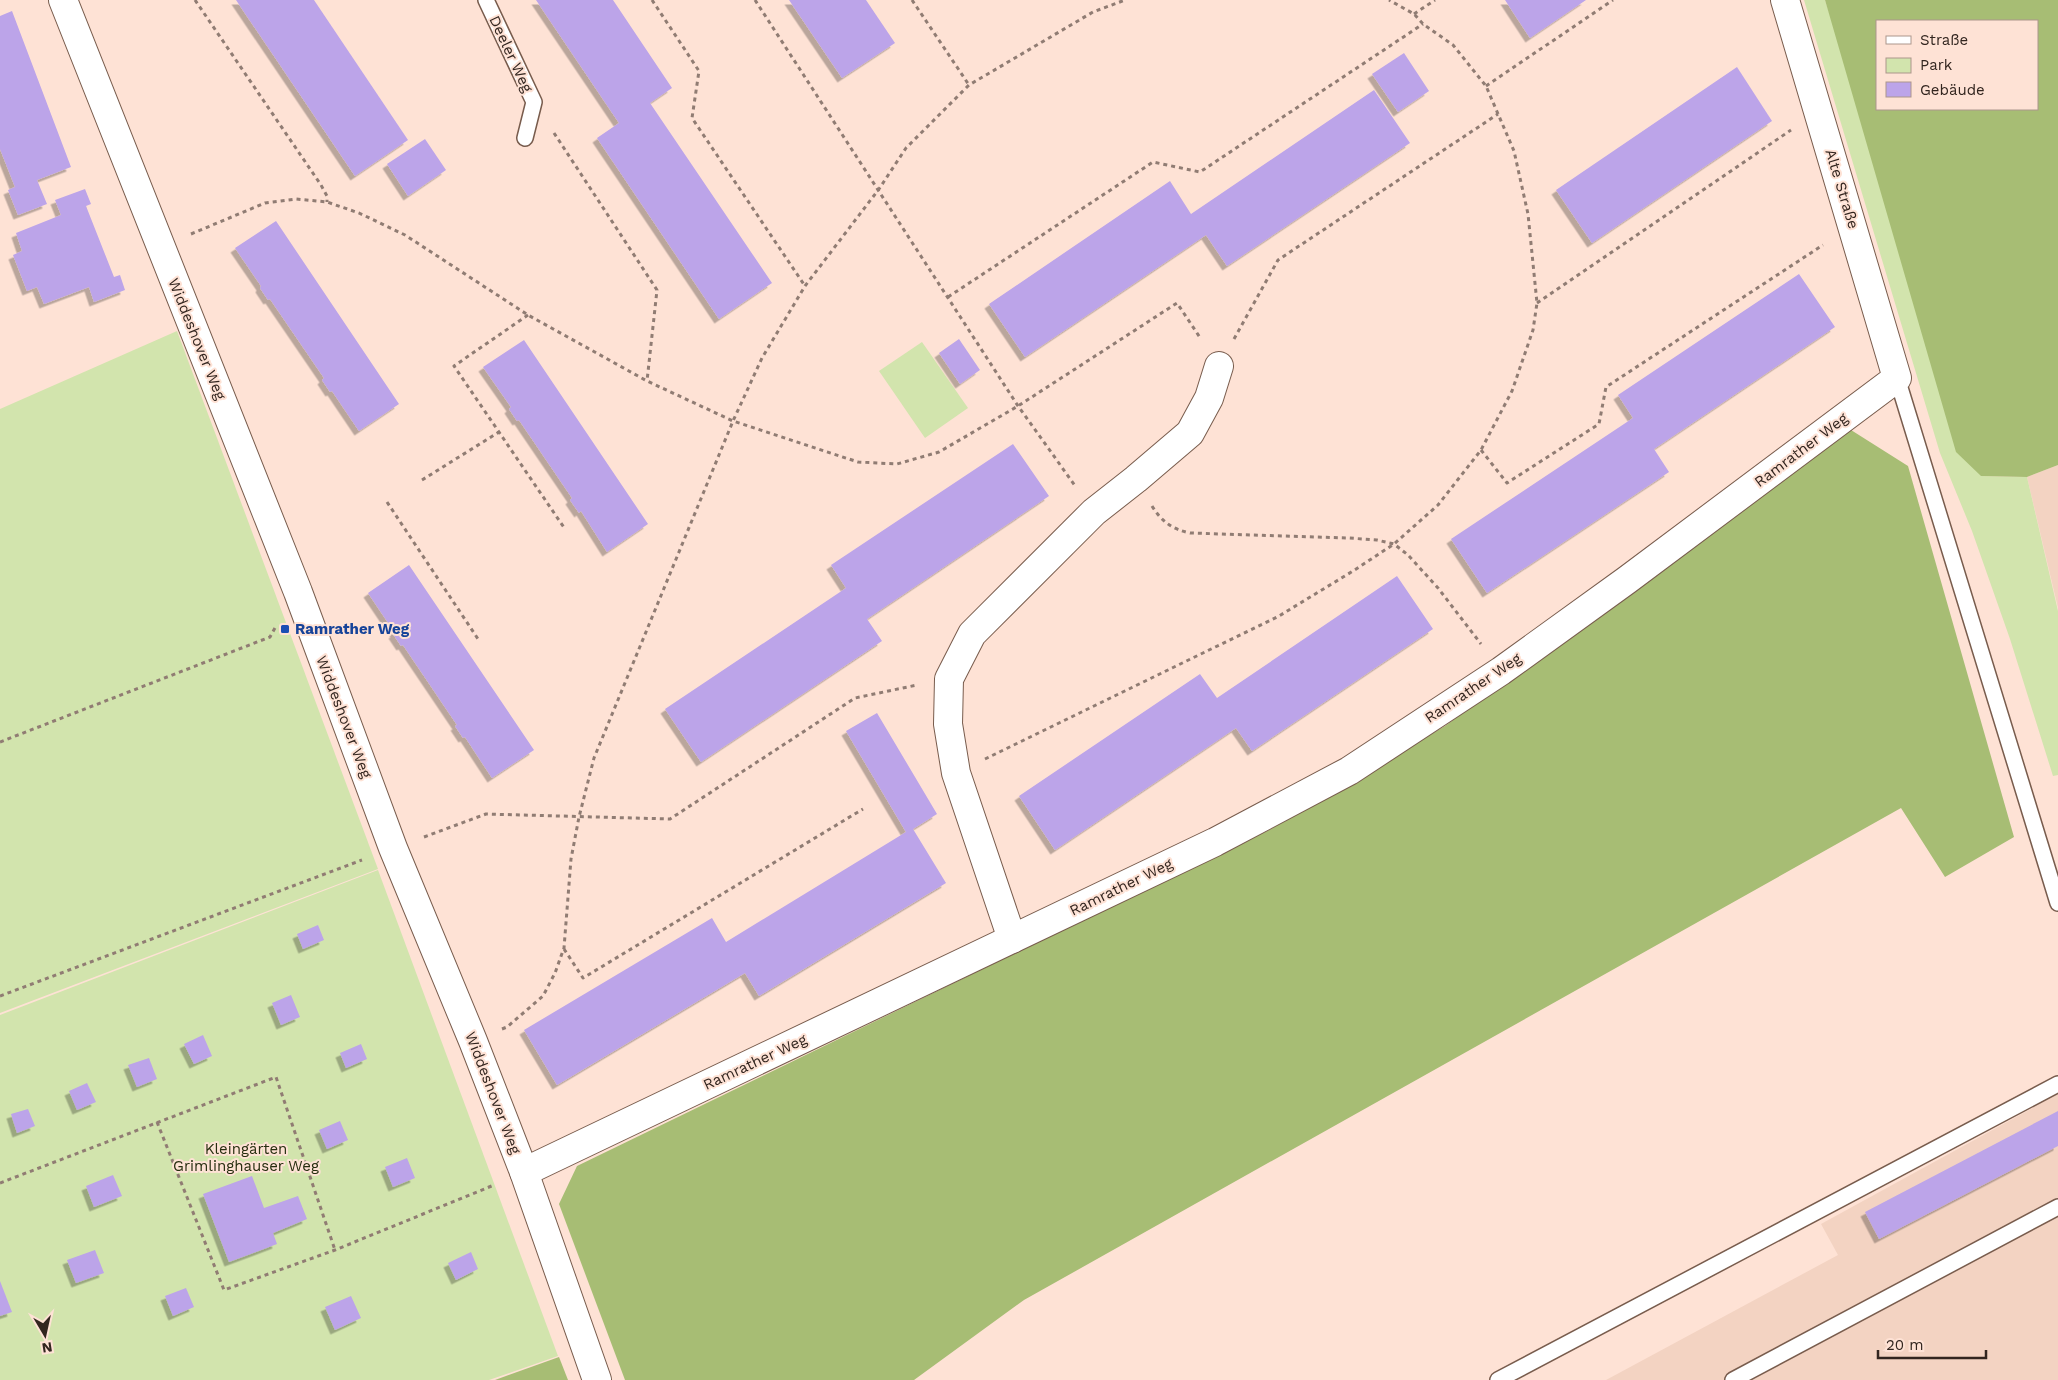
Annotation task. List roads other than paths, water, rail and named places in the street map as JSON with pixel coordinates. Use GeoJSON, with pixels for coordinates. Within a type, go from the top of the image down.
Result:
{"type":"FeatureCollection","features":[{"type":"Feature","properties":{"kind":"street","name":"Widdeshover Weg"},"geometry":{"type":"LineString","coordinates":[[63,0],[298,592],[393,848],[473,1041],[524,1172],[597,1380]]}},
{"type":"Feature","properties":{"kind":"street","name":"Alte Straße"},"geometry":{"type":"LineString","coordinates":[[1785,0],[1897,378]]}},
{"type":"Feature","properties":{"kind":"street"},"geometry":{"type":"LineString","coordinates":[[1012,939],[956,773],[948,724],[949,678],[972,634],[1094,512],[1190,433],[1209,398],[1220,366]]}},
{"type":"Feature","properties":{"kind":"street","name":"Ramrather Weg"},"geometry":{"type":"LineString","coordinates":[[524,1172],[1215,842],[1349,771],[1501,671],[1627,580],[1897,378]]}},
{"type":"Feature","properties":{"kind":"lane","name":"Deeler Weg"},"geometry":{"type":"LineString","coordinates":[[486,0],[534,102],[526,138]]}},
{"type":"Feature","properties":{"kind":"lane"},"geometry":{"type":"LineString","coordinates":[[1897,378],[2058,903]]}},
{"type":"Feature","properties":{"kind":"lane"},"geometry":{"type":"LineString","coordinates":[[1498,1380],[2058,1084]]}},
{"type":"Feature","properties":{"kind":"lane"},"geometry":{"type":"LineString","coordinates":[[1733,1380],[2058,1207]]}},
{"type":"Feature","properties":{"kind":"place","name":"Ramrather Weg"},"geometry":{"type":"Point","coordinates":[285,629]}},
{"type":"Feature","properties":{"kind":"park label","name":"Kleingärten Grimlinghauser Weg"},"geometry":{"type":"Point","coordinates":[246,1158]}}]}
